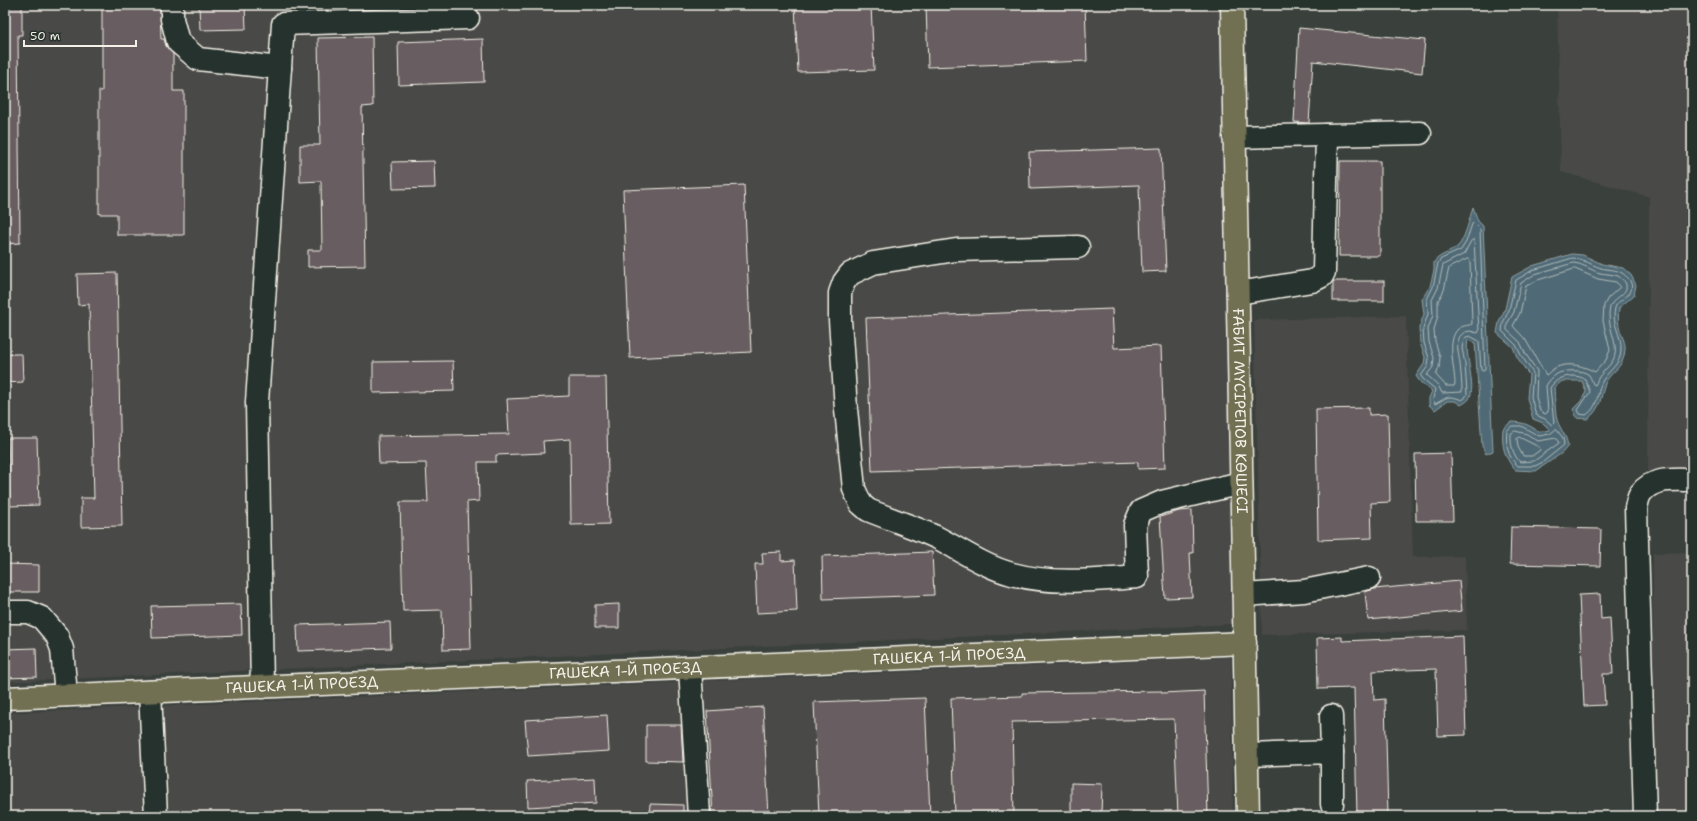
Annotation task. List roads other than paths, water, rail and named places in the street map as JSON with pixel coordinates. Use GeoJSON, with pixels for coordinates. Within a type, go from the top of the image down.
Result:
{"type":"FeatureCollection","features":[{"type":"Feature","properties":{"kind":"main road","name":"ҒАБИТ МҮСІРЕПОВ КӨШЕСІ"},"geometry":{"type":"LineString","coordinates":[[1232,5],[1248,816]]}},
{"type":"Feature","properties":{"kind":"main road","name":"ГАШЕКА 1-Й ПРОЕЗД"},"geometry":{"type":"LineString","coordinates":[[5,698],[1245,643]]}},
{"type":"Feature","properties":{"kind":"street"},"geometry":{"type":"LineString","coordinates":[[172,5],[172,19],[178,42],[198,59],[280,68]]}},
{"type":"Feature","properties":{"kind":"street"},"geometry":{"type":"LineString","coordinates":[[262,687],[257,402],[283,24],[468,18]]}},
{"type":"Feature","properties":{"kind":"street"},"geometry":{"type":"LineString","coordinates":[[1234,138],[1420,133]]}},
{"type":"Feature","properties":{"kind":"street"},"geometry":{"type":"LineString","coordinates":[[1238,293],[1312,281],[1322,276],[1324,272],[1327,135]]}},
{"type":"Feature","properties":{"kind":"street"},"geometry":{"type":"LineString","coordinates":[[1078,247],[956,250],[873,263],[850,274],[844,282],[840,293],[840,320],[846,410],[854,489],[861,504],[868,510],[935,537],[993,568],[1012,574],[1035,579],[1055,580],[1137,578],[1135,525],[1142,511],[1162,502],[1241,483]]}},
{"type":"Feature","properties":{"kind":"street"},"geometry":{"type":"LineString","coordinates":[[1645,816],[1636,508],[1640,494],[1648,486],[1660,480],[1692,480]]}},
{"type":"Feature","properties":{"kind":"street"},"geometry":{"type":"LineString","coordinates":[[1244,595],[1304,591],[1369,578]]}},
{"type":"Feature","properties":{"kind":"street"},"geometry":{"type":"LineString","coordinates":[[5,612],[28,612],[42,618],[57,636],[62,650],[66,695]]}},
{"type":"Feature","properties":{"kind":"street"},"geometry":{"type":"LineString","coordinates":[[690,668],[699,816]]}},
{"type":"Feature","properties":{"kind":"street"},"geometry":{"type":"LineString","coordinates":[[150,692],[156,816]]}},
{"type":"Feature","properties":{"kind":"street"},"geometry":{"type":"LineString","coordinates":[[1331,716],[1332,804]]}},
{"type":"Feature","properties":{"kind":"street"},"geometry":{"type":"LineString","coordinates":[[1247,755],[1332,752]]}},
{"type":"Feature","properties":{"kind":"water"},"geometry":{"type":"Polygon","coordinates":[[[1473,207],[1478,221],[1483,226],[1493,451],[1486,454],[1482,446],[1475,343],[1468,340],[1467,346],[1472,387],[1468,400],[1461,405],[1455,401],[1447,401],[1435,410],[1429,405],[1429,398],[1432,391],[1420,382],[1416,376],[1424,364],[1425,357],[1420,343],[1419,328],[1424,314],[1422,299],[1430,286],[1434,270],[1434,262],[1439,257],[1460,244],[1465,234],[1473,207]]]}},
{"type":"Feature","properties":{"kind":"water"},"geometry":{"type":"Polygon","coordinates":[[[1572,254],[1583,255],[1602,264],[1623,268],[1631,275],[1636,285],[1634,295],[1619,308],[1618,319],[1625,345],[1624,356],[1620,366],[1607,380],[1598,407],[1588,419],[1577,418],[1573,409],[1581,401],[1586,392],[1582,381],[1562,381],[1554,388],[1557,420],[1566,438],[1568,446],[1562,453],[1536,471],[1515,470],[1504,451],[1503,429],[1511,422],[1526,424],[1539,432],[1550,430],[1543,423],[1533,419],[1527,398],[1529,375],[1517,357],[1513,347],[1497,333],[1499,322],[1505,309],[1512,277],[1532,266],[1572,254]]]}}]}
